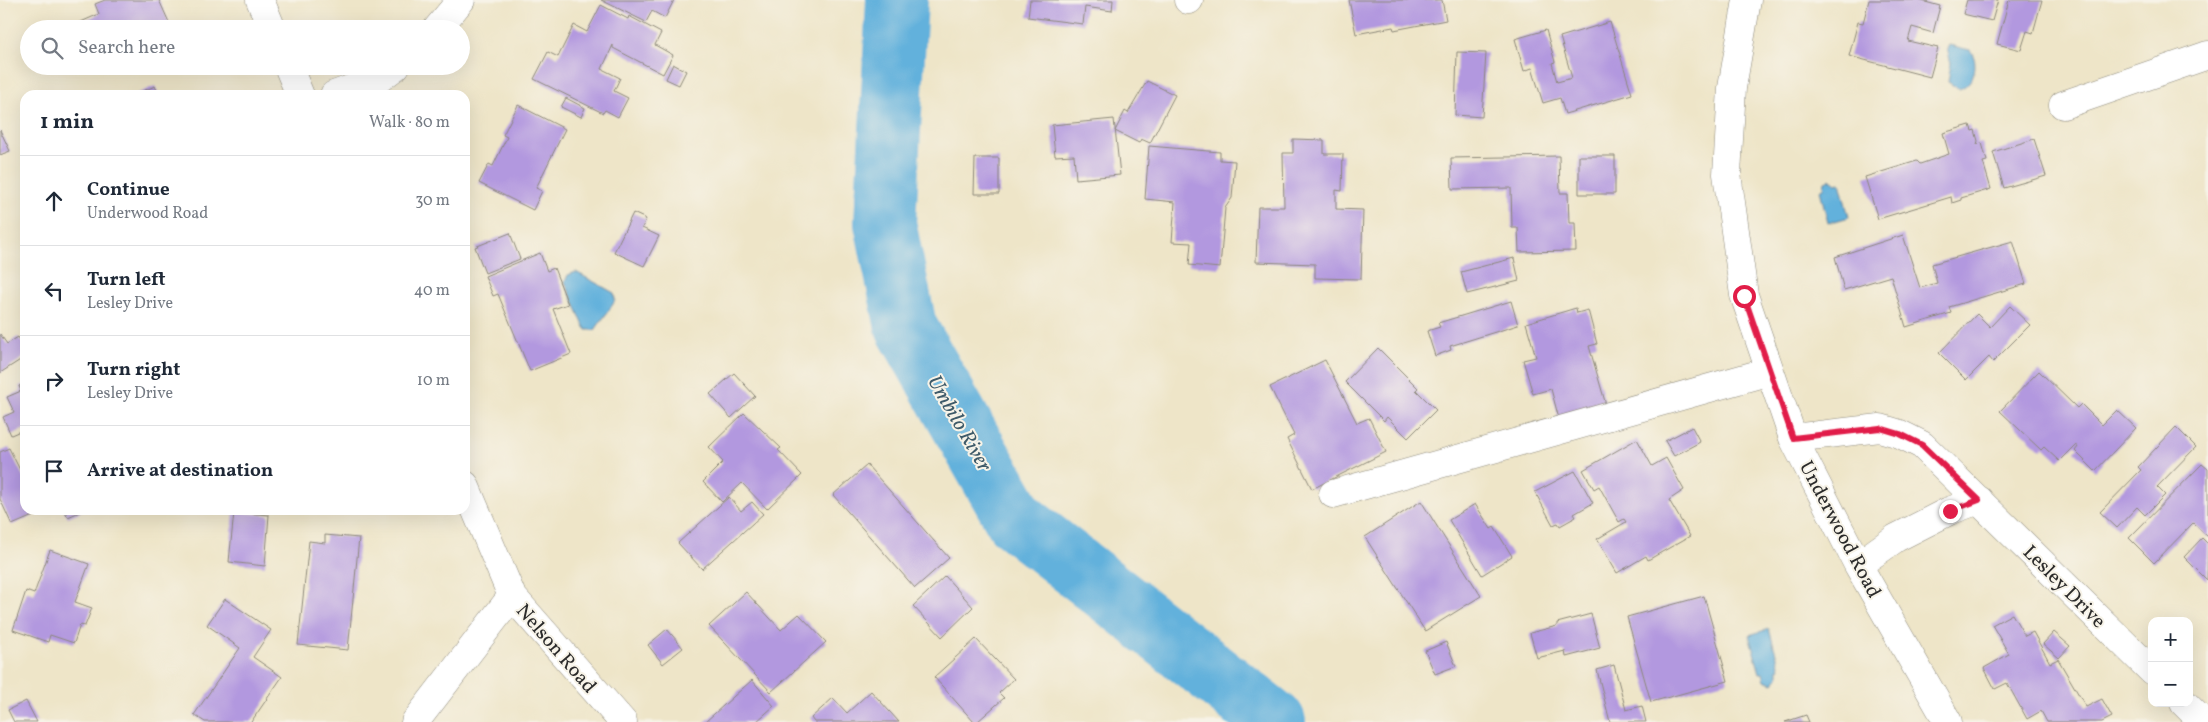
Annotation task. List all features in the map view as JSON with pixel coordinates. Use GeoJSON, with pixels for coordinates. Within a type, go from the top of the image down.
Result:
{"type":"FeatureCollection","features":[{"type":"Feature","properties":{"kind":"street"},"geometry":{"type":"LineString","coordinates":[[260,0],[268,20]]}},
{"type":"Feature","properties":{"kind":"street"},"geometry":{"type":"LineString","coordinates":[[444,20],[461,0]]}},
{"type":"Feature","properties":{"kind":"street","name":"Underwood Road"},"geometry":{"type":"LineString","coordinates":[[1747,0],[1732,88],[1727,174],[1744,296],[1793,438],[1858,565],[1948,722]]}},
{"type":"Feature","properties":{"kind":"street"},"geometry":{"type":"LineString","coordinates":[[2063,105],[2208,55]]}},
{"type":"Feature","properties":{"kind":"street"},"geometry":{"type":"LineString","coordinates":[[292,75],[298,90]]}},
{"type":"Feature","properties":{"kind":"street"},"geometry":{"type":"LineString","coordinates":[[348,90],[384,75]]}},
{"type":"Feature","properties":{"kind":"street"},"geometry":{"type":"LineString","coordinates":[[1333,494],[1770,371]]}},
{"type":"Feature","properties":{"kind":"street","name":"Lesley Drive"},"geometry":{"type":"LineString","coordinates":[[1793,438],[1880,428],[1900,434],[1922,445],[2148,667]]}},
{"type":"Feature","properties":{"kind":"street","name":"Nelson Road"},"geometry":{"type":"LineString","coordinates":[[470,497],[512,596],[623,722]]}},
{"type":"Feature","properties":{"kind":"street"},"geometry":{"type":"LineString","coordinates":[[1858,565],[1896,538],[1950,511],[1979,500]]}},
{"type":"Feature","properties":{"kind":"street"},"geometry":{"type":"LineString","coordinates":[[414,722],[512,596]]}},
{"type":"Feature","properties":{"kind":"street"},"geometry":{"type":"LineString","coordinates":[[2188,707],[2203,722]]}},
{"type":"Feature","properties":{"kind":"water"},"geometry":{"type":"Polygon","coordinates":[[[1949,45],[1970,50],[1975,61],[1972,78],[1959,89],[1948,82],[1951,63],[1947,49],[1949,45]]]}},
{"type":"Feature","properties":{"kind":"water"},"geometry":{"type":"Polygon","coordinates":[[[1830,179],[1836,184],[1840,183],[1849,217],[1828,223],[1820,190],[1824,188],[1825,181],[1830,179]]]}},
{"type":"Feature","properties":{"kind":"water"},"geometry":{"type":"Polygon","coordinates":[[[576,272],[614,293],[615,300],[613,304],[595,330],[587,330],[584,326],[565,282],[568,275],[576,272]]]}},
{"type":"Feature","properties":{"kind":"water"},"geometry":{"type":"Polygon","coordinates":[[[1769,629],[1780,668],[1778,669],[1778,677],[1773,683],[1765,680],[1763,673],[1760,673],[1749,635],[1769,629]]]}},
{"type":"Feature","properties":{"kind":"building"},"geometry":{"type":"Polygon","coordinates":[[[105,0],[159,0],[168,20],[85,20],[99,14],[95,4],[105,0]]]}},
{"type":"Feature","properties":{"kind":"building"},"geometry":{"type":"Polygon","coordinates":[[[601,0],[674,0],[665,18],[652,11],[646,22],[601,0]]]}},
{"type":"Feature","properties":{"kind":"building"},"geometry":{"type":"Polygon","coordinates":[[[1030,0],[1113,0],[1112,11],[1085,7],[1083,24],[1028,17],[1030,0]]]}},
{"type":"Feature","properties":{"kind":"building"},"geometry":{"type":"Polygon","coordinates":[[[1349,0],[1442,0],[1446,20],[1394,30],[1393,27],[1356,34],[1349,0]]]}},
{"type":"Feature","properties":{"kind":"building"},"geometry":{"type":"Polygon","coordinates":[[[1869,0],[1918,0],[1940,6],[1933,33],[1912,27],[1908,41],[1938,48],[1930,77],[1849,56],[1858,22],[1863,23],[1869,0]]]}},
{"type":"Feature","properties":{"kind":"building"},"geometry":{"type":"Polygon","coordinates":[[[1967,0],[1998,0],[1992,21],[1963,14],[1967,0]]]}},
{"type":"Feature","properties":{"kind":"building"},"geometry":{"type":"Polygon","coordinates":[[[2009,0],[2042,0],[2033,33],[2027,31],[2021,50],[1997,44],[2009,0]]]}},
{"type":"Feature","properties":{"kind":"building"},"geometry":{"type":"Polygon","coordinates":[[[601,5],[628,19],[629,16],[661,33],[655,45],[673,55],[663,74],[613,48],[613,45],[602,69],[620,78],[614,91],[628,98],[618,117],[605,110],[603,113],[534,79],[548,52],[558,57],[574,25],[587,32],[601,5]]]}},
{"type":"Feature","properties":{"kind":"building"},"geometry":{"type":"Polygon","coordinates":[[[1610,22],[1632,94],[1565,114],[1560,98],[1543,103],[1532,68],[1524,71],[1515,39],[1546,30],[1555,62],[1552,63],[1557,82],[1572,78],[1560,37],[1610,22]]]}},
{"type":"Feature","properties":{"kind":"building"},"geometry":{"type":"Polygon","coordinates":[[[1457,52],[1486,53],[1482,117],[1455,115],[1457,52]]]}},
{"type":"Feature","properties":{"kind":"building"},"geometry":{"type":"Polygon","coordinates":[[[673,64],[686,71],[679,85],[666,79],[673,64]]]}},
{"type":"Feature","properties":{"kind":"building"},"geometry":{"type":"Polygon","coordinates":[[[1147,81],[1175,95],[1150,143],[1141,139],[1139,143],[1115,131],[1125,111],[1128,113],[1147,81]]]}},
{"type":"Feature","properties":{"kind":"building"},"geometry":{"type":"Polygon","coordinates":[[[155,86],[157,90],[146,90],[155,86]]]}},
{"type":"Feature","properties":{"kind":"building"},"geometry":{"type":"Polygon","coordinates":[[[566,98],[585,108],[581,117],[561,107],[566,98]]]}},
{"type":"Feature","properties":{"kind":"building"},"geometry":{"type":"Polygon","coordinates":[[[518,105],[565,129],[536,188],[542,191],[533,210],[479,183],[489,164],[493,166],[507,137],[503,135],[518,105]]]}},
{"type":"Feature","properties":{"kind":"building"},"geometry":{"type":"Polygon","coordinates":[[[1114,119],[1120,175],[1076,179],[1074,155],[1055,156],[1052,125],[1114,119]]]}},
{"type":"Feature","properties":{"kind":"building"},"geometry":{"type":"Polygon","coordinates":[[[1970,125],[1972,131],[1975,130],[1977,144],[1982,143],[1987,161],[1983,162],[1991,189],[1961,198],[1961,200],[1952,203],[1951,197],[1878,219],[1865,177],[1917,161],[1920,164],[1949,154],[1943,133],[1970,125]]]}},
{"type":"Feature","properties":{"kind":"building"},"geometry":{"type":"Polygon","coordinates":[[[0,130],[10,151],[0,155],[0,130]]]}},
{"type":"Feature","properties":{"kind":"building"},"geometry":{"type":"Polygon","coordinates":[[[1293,139],[1324,140],[1324,154],[1343,154],[1342,191],[1336,190],[1336,209],[1363,210],[1361,279],[1315,278],[1315,264],[1256,262],[1258,207],[1284,207],[1283,153],[1293,153],[1293,139]]]}},
{"type":"Feature","properties":{"kind":"building"},"geometry":{"type":"Polygon","coordinates":[[[2034,139],[2046,176],[2004,188],[1993,152],[2034,139]]]}},
{"type":"Feature","properties":{"kind":"building"},"geometry":{"type":"Polygon","coordinates":[[[1149,146],[1220,152],[1220,160],[1235,161],[1232,198],[1225,208],[1220,268],[1189,265],[1191,243],[1172,242],[1175,202],[1145,199],[1149,146]]]}},
{"type":"Feature","properties":{"kind":"building"},"geometry":{"type":"Polygon","coordinates":[[[1559,156],[1560,193],[1568,193],[1569,223],[1575,223],[1576,251],[1519,252],[1518,228],[1512,228],[1511,188],[1452,189],[1451,158],[1559,156]]]}},
{"type":"Feature","properties":{"kind":"building"},"geometry":{"type":"Polygon","coordinates":[[[1579,156],[1615,156],[1615,194],[1579,194],[1579,156]]]}},
{"type":"Feature","properties":{"kind":"building"},"geometry":{"type":"Polygon","coordinates":[[[975,158],[999,158],[999,194],[974,194],[975,158]]]}},
{"type":"Feature","properties":{"kind":"building"},"geometry":{"type":"Polygon","coordinates":[[[633,213],[646,219],[642,228],[659,236],[644,266],[614,252],[633,213]]]}},
{"type":"Feature","properties":{"kind":"building"},"geometry":{"type":"Polygon","coordinates":[[[510,233],[520,259],[485,273],[475,247],[510,233]]]}},
{"type":"Feature","properties":{"kind":"building"},"geometry":{"type":"Polygon","coordinates":[[[1903,235],[1920,288],[1937,283],[1932,264],[2013,241],[2026,284],[1949,307],[1951,313],[1906,327],[1891,276],[1844,290],[1835,257],[1903,235]]]}},
{"type":"Feature","properties":{"kind":"building"},"geometry":{"type":"Polygon","coordinates":[[[540,253],[547,271],[554,268],[568,304],[553,309],[571,354],[530,371],[498,294],[493,296],[485,276],[540,253]]]}},
{"type":"Feature","properties":{"kind":"building"},"geometry":{"type":"Polygon","coordinates":[[[1514,258],[1519,281],[1467,294],[1461,272],[1514,258]]]}},
{"type":"Feature","properties":{"kind":"building"},"geometry":{"type":"Polygon","coordinates":[[[1511,301],[1518,325],[1450,346],[1451,350],[1435,356],[1427,331],[1440,327],[1438,323],[1511,301]]]}},
{"type":"Feature","properties":{"kind":"building"},"geometry":{"type":"Polygon","coordinates":[[[2010,306],[2030,325],[1993,362],[1989,357],[1966,380],[1939,353],[1977,314],[1990,327],[2010,306]]]}},
{"type":"Feature","properties":{"kind":"building"},"geometry":{"type":"Polygon","coordinates":[[[1576,308],[1577,313],[1588,310],[1597,344],[1589,346],[1606,405],[1559,419],[1551,389],[1533,394],[1523,360],[1536,357],[1526,323],[1576,308]]]}},
{"type":"Feature","properties":{"kind":"building"},"geometry":{"type":"Polygon","coordinates":[[[0,334],[7,344],[18,337],[20,340],[20,360],[0,373],[0,334]]]}},
{"type":"Feature","properties":{"kind":"building"},"geometry":{"type":"Polygon","coordinates":[[[1378,348],[1418,388],[1416,390],[1436,410],[1408,438],[1387,417],[1384,421],[1345,382],[1378,348]]]}},
{"type":"Feature","properties":{"kind":"building"},"geometry":{"type":"Polygon","coordinates":[[[1325,360],[1357,423],[1369,418],[1386,452],[1312,489],[1287,439],[1294,435],[1270,387],[1325,360]]]}},
{"type":"Feature","properties":{"kind":"building"},"geometry":{"type":"Polygon","coordinates":[[[2039,371],[2077,408],[2081,404],[2102,425],[2117,410],[2136,428],[2095,471],[2075,451],[2078,447],[2075,445],[2059,461],[2044,447],[2041,450],[2000,411],[2039,371]]]}},
{"type":"Feature","properties":{"kind":"building"},"geometry":{"type":"Polygon","coordinates":[[[734,373],[755,396],[731,418],[710,394],[734,373]]]}},
{"type":"Feature","properties":{"kind":"building"},"geometry":{"type":"Polygon","coordinates":[[[20,391],[20,431],[11,435],[3,417],[14,412],[7,397],[20,391]]]}},
{"type":"Feature","properties":{"kind":"building"},"geometry":{"type":"Polygon","coordinates":[[[744,413],[781,448],[778,450],[802,475],[767,509],[742,483],[722,502],[703,482],[723,462],[709,447],[744,413]]]}},
{"type":"Feature","properties":{"kind":"building"},"geometry":{"type":"Polygon","coordinates":[[[1692,427],[1700,442],[1674,456],[1665,441],[1692,427]]]}},
{"type":"Feature","properties":{"kind":"building"},"geometry":{"type":"Polygon","coordinates":[[[2176,427],[2196,447],[2157,487],[2165,495],[2145,515],[2137,507],[2117,528],[2100,512],[2141,470],[2138,467],[2176,427]]]}},
{"type":"Feature","properties":{"kind":"building"},"geometry":{"type":"Polygon","coordinates":[[[1637,439],[1652,466],[1666,458],[1684,490],[1669,500],[1690,536],[1648,560],[1646,556],[1617,573],[1597,539],[1626,522],[1624,519],[1619,522],[1599,486],[1594,489],[1583,470],[1637,439]]]}},
{"type":"Feature","properties":{"kind":"building"},"geometry":{"type":"Polygon","coordinates":[[[9,448],[20,470],[20,515],[33,516],[12,525],[0,499],[0,452],[9,448]]]}},
{"type":"Feature","properties":{"kind":"building"},"geometry":{"type":"Polygon","coordinates":[[[2202,464],[2208,469],[2208,537],[2193,523],[2154,563],[2129,538],[2202,464]]]}},
{"type":"Feature","properties":{"kind":"building"},"geometry":{"type":"Polygon","coordinates":[[[867,465],[949,558],[915,588],[833,495],[867,465]]]}},
{"type":"Feature","properties":{"kind":"building"},"geometry":{"type":"Polygon","coordinates":[[[1575,471],[1593,503],[1574,514],[1576,517],[1560,526],[1558,523],[1553,525],[1535,492],[1575,471]]]}},
{"type":"Feature","properties":{"kind":"building"},"geometry":{"type":"Polygon","coordinates":[[[729,497],[741,511],[752,502],[763,514],[702,569],[678,543],[729,497]]]}},
{"type":"Feature","properties":{"kind":"building"},"geometry":{"type":"Polygon","coordinates":[[[1421,501],[1481,596],[1425,631],[1365,537],[1421,501]]]}},
{"type":"Feature","properties":{"kind":"building"},"geometry":{"type":"Polygon","coordinates":[[[1475,504],[1491,529],[1494,527],[1512,556],[1482,575],[1449,520],[1475,504]]]}},
{"type":"Feature","properties":{"kind":"building"},"geometry":{"type":"Polygon","coordinates":[[[234,515],[269,515],[265,566],[229,562],[234,515]]]}},
{"type":"Feature","properties":{"kind":"building"},"geometry":{"type":"Polygon","coordinates":[[[325,535],[359,538],[348,650],[298,645],[309,541],[325,543],[325,535]]]}},
{"type":"Feature","properties":{"kind":"building"},"geometry":{"type":"Polygon","coordinates":[[[2202,538],[2208,544],[2207,580],[2184,557],[2202,538]]]}},
{"type":"Feature","properties":{"kind":"building"},"geometry":{"type":"Polygon","coordinates":[[[50,550],[89,564],[75,602],[92,608],[85,626],[80,625],[74,643],[50,635],[48,642],[13,630],[26,591],[34,594],[50,550]]]}},
{"type":"Feature","properties":{"kind":"building"},"geometry":{"type":"Polygon","coordinates":[[[945,576],[973,607],[942,637],[913,606],[945,576]]]}},
{"type":"Feature","properties":{"kind":"building"},"geometry":{"type":"Polygon","coordinates":[[[746,592],[781,630],[799,614],[826,642],[771,692],[709,626],[746,592]]]}},
{"type":"Feature","properties":{"kind":"building"},"geometry":{"type":"Polygon","coordinates":[[[1704,596],[1728,681],[1651,702],[1627,617],[1704,596]]]}},
{"type":"Feature","properties":{"kind":"building"},"geometry":{"type":"Polygon","coordinates":[[[225,599],[271,630],[253,657],[282,677],[251,722],[205,722],[194,715],[240,648],[207,625],[225,599]]]}},
{"type":"Feature","properties":{"kind":"building"},"geometry":{"type":"Polygon","coordinates":[[[1591,614],[1600,648],[1566,657],[1565,651],[1537,658],[1530,633],[1557,626],[1557,623],[1591,614]]]}},
{"type":"Feature","properties":{"kind":"building"},"geometry":{"type":"Polygon","coordinates":[[[2012,614],[2025,636],[2033,632],[2050,663],[2058,659],[2086,707],[2102,699],[2112,717],[2102,722],[2047,722],[2041,711],[2027,719],[2007,683],[1995,689],[1984,668],[2009,654],[1992,625],[2012,614]]]}},
{"type":"Feature","properties":{"kind":"building"},"geometry":{"type":"Polygon","coordinates":[[[667,629],[683,648],[663,664],[648,645],[667,629]]]}},
{"type":"Feature","properties":{"kind":"building"},"geometry":{"type":"Polygon","coordinates":[[[2054,632],[2070,646],[2059,658],[2043,644],[2054,632]]]}},
{"type":"Feature","properties":{"kind":"building"},"geometry":{"type":"Polygon","coordinates":[[[976,639],[1014,679],[999,693],[1004,698],[977,722],[974,722],[934,677],[976,639]]]}},
{"type":"Feature","properties":{"kind":"building"},"geometry":{"type":"Polygon","coordinates":[[[1446,642],[1456,666],[1435,674],[1425,651],[1446,642]]]}},
{"type":"Feature","properties":{"kind":"building"},"geometry":{"type":"Polygon","coordinates":[[[1614,665],[1626,710],[1642,706],[1646,722],[1610,722],[1597,670],[1614,665]]]}},
{"type":"Feature","properties":{"kind":"building"},"geometry":{"type":"Polygon","coordinates":[[[752,680],[774,706],[756,722],[705,722],[752,680]]]}},
{"type":"Feature","properties":{"kind":"building"},"geometry":{"type":"Polygon","coordinates":[[[871,691],[899,722],[814,722],[811,718],[833,698],[847,713],[871,691]]]}},
{"type":"Feature","properties":{"kind":"building"},"geometry":{"type":"Polygon","coordinates":[[[26,701],[37,722],[14,722],[8,710],[26,701]]]}},
{"type":"Feature","properties":{"kind":"building"},"geometry":{"type":"Polygon","coordinates":[[[1806,715],[1809,722],[1785,722],[1806,715]]]}},
{"type":"Feature","properties":{"kind":"waterway","name":"Umbilo River"},"geometry":{"type":"LineString","coordinates":[[897,0],[885,223],[906,327],[1016,520],[1275,722]]}},
{"type":"Feature","properties":{"kind":"route"},"geometry":{"type":"LineString","coordinates":[[1744,296],[1793,438],[1880,428],[1900,434],[1922,445],[1979,500],[1950,511]]}}]}
